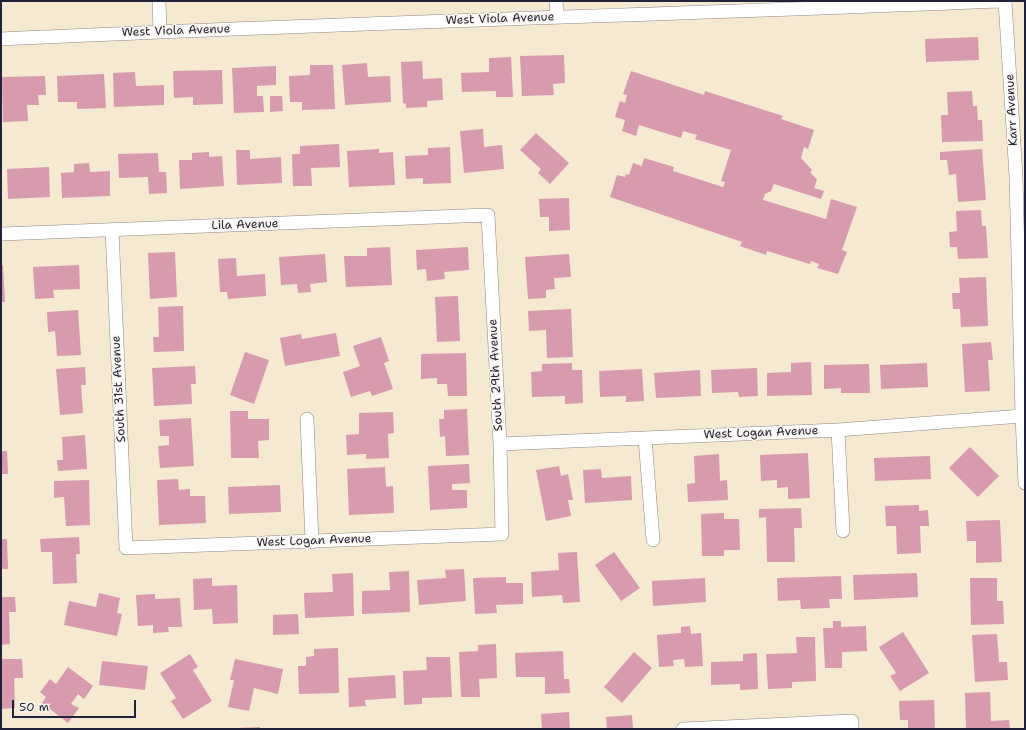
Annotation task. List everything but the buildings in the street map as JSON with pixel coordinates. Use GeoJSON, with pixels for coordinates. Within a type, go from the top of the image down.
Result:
{"type":"FeatureCollection","features":[{"type":"Feature","properties":{"kind":"street"},"geometry":{"type":"LineString","coordinates":[[159,1],[160,31]]}},
{"type":"Feature","properties":{"kind":"street"},"geometry":{"type":"LineString","coordinates":[[556,1],[557,16]]}},
{"type":"Feature","properties":{"kind":"street","name":"West Viola Avenue"},"geometry":{"type":"LineString","coordinates":[[1,39],[785,5],[999,1]]}},
{"type":"Feature","properties":{"kind":"street","name":"Karr Avenue"},"geometry":{"type":"LineString","coordinates":[[1005,1],[1020,176],[1022,416],[1025,483]]}},
{"type":"Feature","properties":{"kind":"street","name":"Lila Avenue"},"geometry":{"type":"LineString","coordinates":[[1,234],[488,215]]}},
{"type":"Feature","properties":{"kind":"street","name":"South 29th Avenue"},"geometry":{"type":"LineString","coordinates":[[488,215],[500,444],[502,534]]}},
{"type":"Feature","properties":{"kind":"street","name":"South 31st Avenue"},"geometry":{"type":"LineString","coordinates":[[112,230],[126,548]]}},
{"type":"Feature","properties":{"kind":"street","name":"West Logan Avenue"},"geometry":{"type":"LineString","coordinates":[[500,444],[838,430],[1022,416]]}},
{"type":"Feature","properties":{"kind":"street"},"geometry":{"type":"LineString","coordinates":[[307,419],[312,542]]}},
{"type":"Feature","properties":{"kind":"street"},"geometry":{"type":"LineString","coordinates":[[838,430],[843,531]]}},
{"type":"Feature","properties":{"kind":"street"},"geometry":{"type":"LineString","coordinates":[[644,438],[654,540]]}},
{"type":"Feature","properties":{"kind":"street","name":"West Logan Avenue"},"geometry":{"type":"LineString","coordinates":[[126,548],[502,534]]}},
{"type":"Feature","properties":{"kind":"street"},"geometry":{"type":"LineString","coordinates":[[683,729],[852,725]]}}]}
